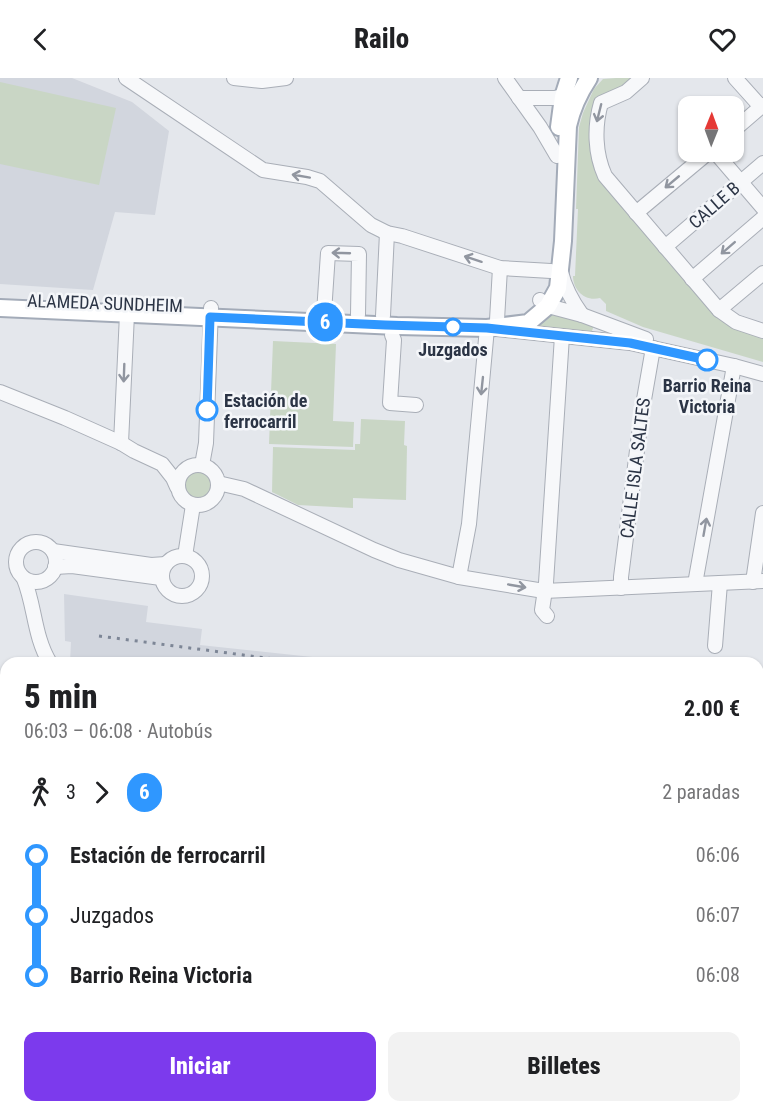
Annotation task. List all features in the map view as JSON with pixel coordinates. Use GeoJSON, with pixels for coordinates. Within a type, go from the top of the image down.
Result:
{"type":"FeatureCollection","features":[{"type":"Feature","properties":{"kind":"main road"},"geometry":{"type":"LineString","coordinates":[[556,271],[554,241],[559,119],[563,97],[580,82]]}},
{"type":"Feature","properties":{"kind":"main road"},"geometry":{"type":"LineString","coordinates":[[544,303],[546,290],[556,271],[568,132],[580,82]]}},
{"type":"Feature","properties":{"kind":"main road","name":"ALAMEDA SUNDHEIM"},"geometry":{"type":"LineString","coordinates":[[0,299],[391,326],[492,324],[530,312],[544,303]]}},
{"type":"Feature","properties":{"kind":"main road","name":"ALAMEDA SUNDHEIM"},"geometry":{"type":"LineString","coordinates":[[0,309],[127,314],[324,313],[492,324]]}},
{"type":"Feature","properties":{"kind":"street"},"geometry":{"type":"LineString","coordinates":[[126,78],[263,170],[320,181],[371,225],[387,233],[500,268],[556,271],[582,315]]}},
{"type":"Feature","properties":{"kind":"street"},"geometry":{"type":"LineString","coordinates":[[234,78],[262,81],[286,78]]}},
{"type":"Feature","properties":{"kind":"street"},"geometry":{"type":"LineString","coordinates":[[505,78],[540,127],[557,156]]}},
{"type":"Feature","properties":{"kind":"street"},"geometry":{"type":"LineString","coordinates":[[642,78],[626,92],[601,103],[597,116],[598,156],[605,177],[719,310],[736,322],[763,331]]}},
{"type":"Feature","properties":{"kind":"street"},"geometry":{"type":"LineString","coordinates":[[735,78],[762,106],[744,121]]}},
{"type":"Feature","properties":{"kind":"street"},"geometry":{"type":"LineString","coordinates":[[519,98],[563,97]]}},
{"type":"Feature","properties":{"kind":"street"},"geometry":{"type":"LineString","coordinates":[[636,213],[697,162]]}},
{"type":"Feature","properties":{"kind":"street"},"geometry":{"type":"LineString","coordinates":[[724,162],[763,208]]}},
{"type":"Feature","properties":{"kind":"street","name":"CALLE B"},"geometry":{"type":"LineString","coordinates":[[666,247],[763,163]]}},
{"type":"Feature","properties":{"kind":"street"},"geometry":{"type":"LineString","coordinates":[[693,279],[763,218]]}},
{"type":"Feature","properties":{"kind":"street"},"geometry":{"type":"LineString","coordinates":[[383,316],[387,233]]}},
{"type":"Feature","properties":{"kind":"street"},"geometry":{"type":"LineString","coordinates":[[324,313],[328,253],[359,254],[358,315]]}},
{"type":"Feature","properties":{"kind":"street"},"geometry":{"type":"LineString","coordinates":[[459,577],[469,524],[500,268]]}},
{"type":"Feature","properties":{"kind":"street"},"geometry":{"type":"LineString","coordinates":[[719,310],[763,273]]}},
{"type":"Feature","properties":{"kind":"street"},"geometry":{"type":"LineString","coordinates":[[544,303],[648,340],[652,348]]}},
{"type":"Feature","properties":{"kind":"street"},"geometry":{"type":"LineString","coordinates":[[177,487],[180,475],[196,466],[206,443],[210,313]]}},
{"type":"Feature","properties":{"kind":"street"},"geometry":{"type":"LineString","coordinates":[[121,443],[127,314]]}},
{"type":"Feature","properties":{"kind":"street"},"geometry":{"type":"LineString","coordinates":[[492,324],[562,336],[630,343],[763,374]]}},
{"type":"Feature","properties":{"kind":"street"},"geometry":{"type":"LineString","coordinates":[[392,335],[394,340],[390,403],[416,405]]}},
{"type":"Feature","properties":{"kind":"street"},"geometry":{"type":"LineString","coordinates":[[547,616],[542,610],[546,583],[562,336]]}},
{"type":"Feature","properties":{"kind":"street","name":"CALLE ISLA SALTES"},"geometry":{"type":"LineString","coordinates":[[621,588],[642,411],[652,348]]}},
{"type":"Feature","properties":{"kind":"street"},"geometry":{"type":"LineString","coordinates":[[695,584],[734,366]]}},
{"type":"Feature","properties":{"kind":"street"},"geometry":{"type":"LineString","coordinates":[[0,392],[65,418],[162,464],[173,478],[182,499],[193,505],[206,504],[212,500],[218,489],[218,483],[212,471],[196,466],[162,464]]}},
{"type":"Feature","properties":{"kind":"street"},"geometry":{"type":"LineString","coordinates":[[218,483],[244,489],[399,560],[459,577],[544,591],[758,581],[763,513]]}},
{"type":"Feature","properties":{"kind":"street"},"geometry":{"type":"LineString","coordinates":[[185,556],[193,505]]}},
{"type":"Feature","properties":{"kind":"street"},"geometry":{"type":"LineString","coordinates":[[35,542],[45,544],[52,551],[56,561],[55,567],[50,576],[43,581],[30,582],[20,575],[15,565],[17,554],[25,545],[35,542]]}},
{"type":"Feature","properties":{"kind":"street"},"geometry":{"type":"LineString","coordinates":[[52,551],[151,565],[166,564]]}},
{"type":"Feature","properties":{"kind":"street"},"geometry":{"type":"LineString","coordinates":[[185,556],[197,563],[202,576],[201,583],[194,592],[184,596],[173,594],[165,588],[161,578],[166,564],[171,559],[185,556]]}},
{"type":"Feature","properties":{"kind":"street"},"geometry":{"type":"LineString","coordinates":[[55,567],[72,566],[161,578]]}},
{"type":"Feature","properties":{"kind":"street"},"geometry":{"type":"LineString","coordinates":[[24,579],[30,593],[40,641],[47,657]]}},
{"type":"Feature","properties":{"kind":"street"},"geometry":{"type":"LineString","coordinates":[[33,609],[43,581]]}},
{"type":"Feature","properties":{"kind":"street"},"geometry":{"type":"LineString","coordinates":[[715,646],[720,583]]}},
{"type":"Feature","properties":{"kind":"shaded area"},"geometry":{"type":"Polygon","coordinates":[[[0,78],[72,78],[132,102],[169,131],[155,215],[115,212],[93,290],[0,284],[0,78]]]}},
{"type":"Feature","properties":{"kind":"shaded area"},"geometry":{"type":"Polygon","coordinates":[[[64,594],[148,606],[146,622],[202,629],[200,645],[312,657],[70,657],[71,642],[65,641],[64,594]]]}},
{"type":"Feature","properties":{"kind":"green space"},"geometry":{"type":"Polygon","coordinates":[[[632,78],[620,88],[597,99],[593,106],[595,172],[717,315],[763,337],[763,362],[643,327],[606,311],[606,304],[600,298],[589,298],[581,294],[575,286],[573,276],[575,276],[578,209],[576,209],[579,127],[594,89],[603,79],[632,78]]]}},
{"type":"Feature","properties":{"kind":"green space"},"geometry":{"type":"Polygon","coordinates":[[[0,82],[116,108],[99,185],[0,164],[0,82]]]}},
{"type":"Feature","properties":{"kind":"green space"},"geometry":{"type":"Polygon","coordinates":[[[554,314],[594,325],[591,334],[530,328],[554,314]]]}},
{"type":"Feature","properties":{"kind":"green space"},"geometry":{"type":"Polygon","coordinates":[[[273,341],[336,344],[333,421],[354,422],[353,447],[269,444],[273,341]]]}},
{"type":"Feature","properties":{"kind":"green space"},"geometry":{"type":"Polygon","coordinates":[[[361,419],[405,421],[406,500],[353,498],[353,508],[298,505],[272,492],[273,447],[355,450],[355,444],[360,444],[361,419]]]}},
{"type":"Feature","properties":{"kind":"green space"},"geometry":{"type":"Polygon","coordinates":[[[198,471],[208,475],[212,485],[208,495],[198,499],[188,495],[184,485],[188,475],[198,471]]]}},
{"type":"Feature","properties":{"kind":"railway"},"geometry":{"type":"LineString","coordinates":[[99,636],[258,657]]}},
{"type":"Feature","properties":{"kind":"bus line","name":"6"},"geometry":{"type":"LineString","coordinates":[[207,410],[210,317],[487,328],[630,343],[707,360]]}},
{"type":"Feature","properties":{"kind":"place","name":"Juzgados"},"geometry":{"type":"Point","coordinates":[453,327]}},
{"type":"Feature","properties":{"kind":"place","name":"Barrio Reina Victoria"},"geometry":{"type":"Point","coordinates":[707,360]}},
{"type":"Feature","properties":{"kind":"place","name":"Estación de ferrocarril"},"geometry":{"type":"Point","coordinates":[207,410]}}]}
